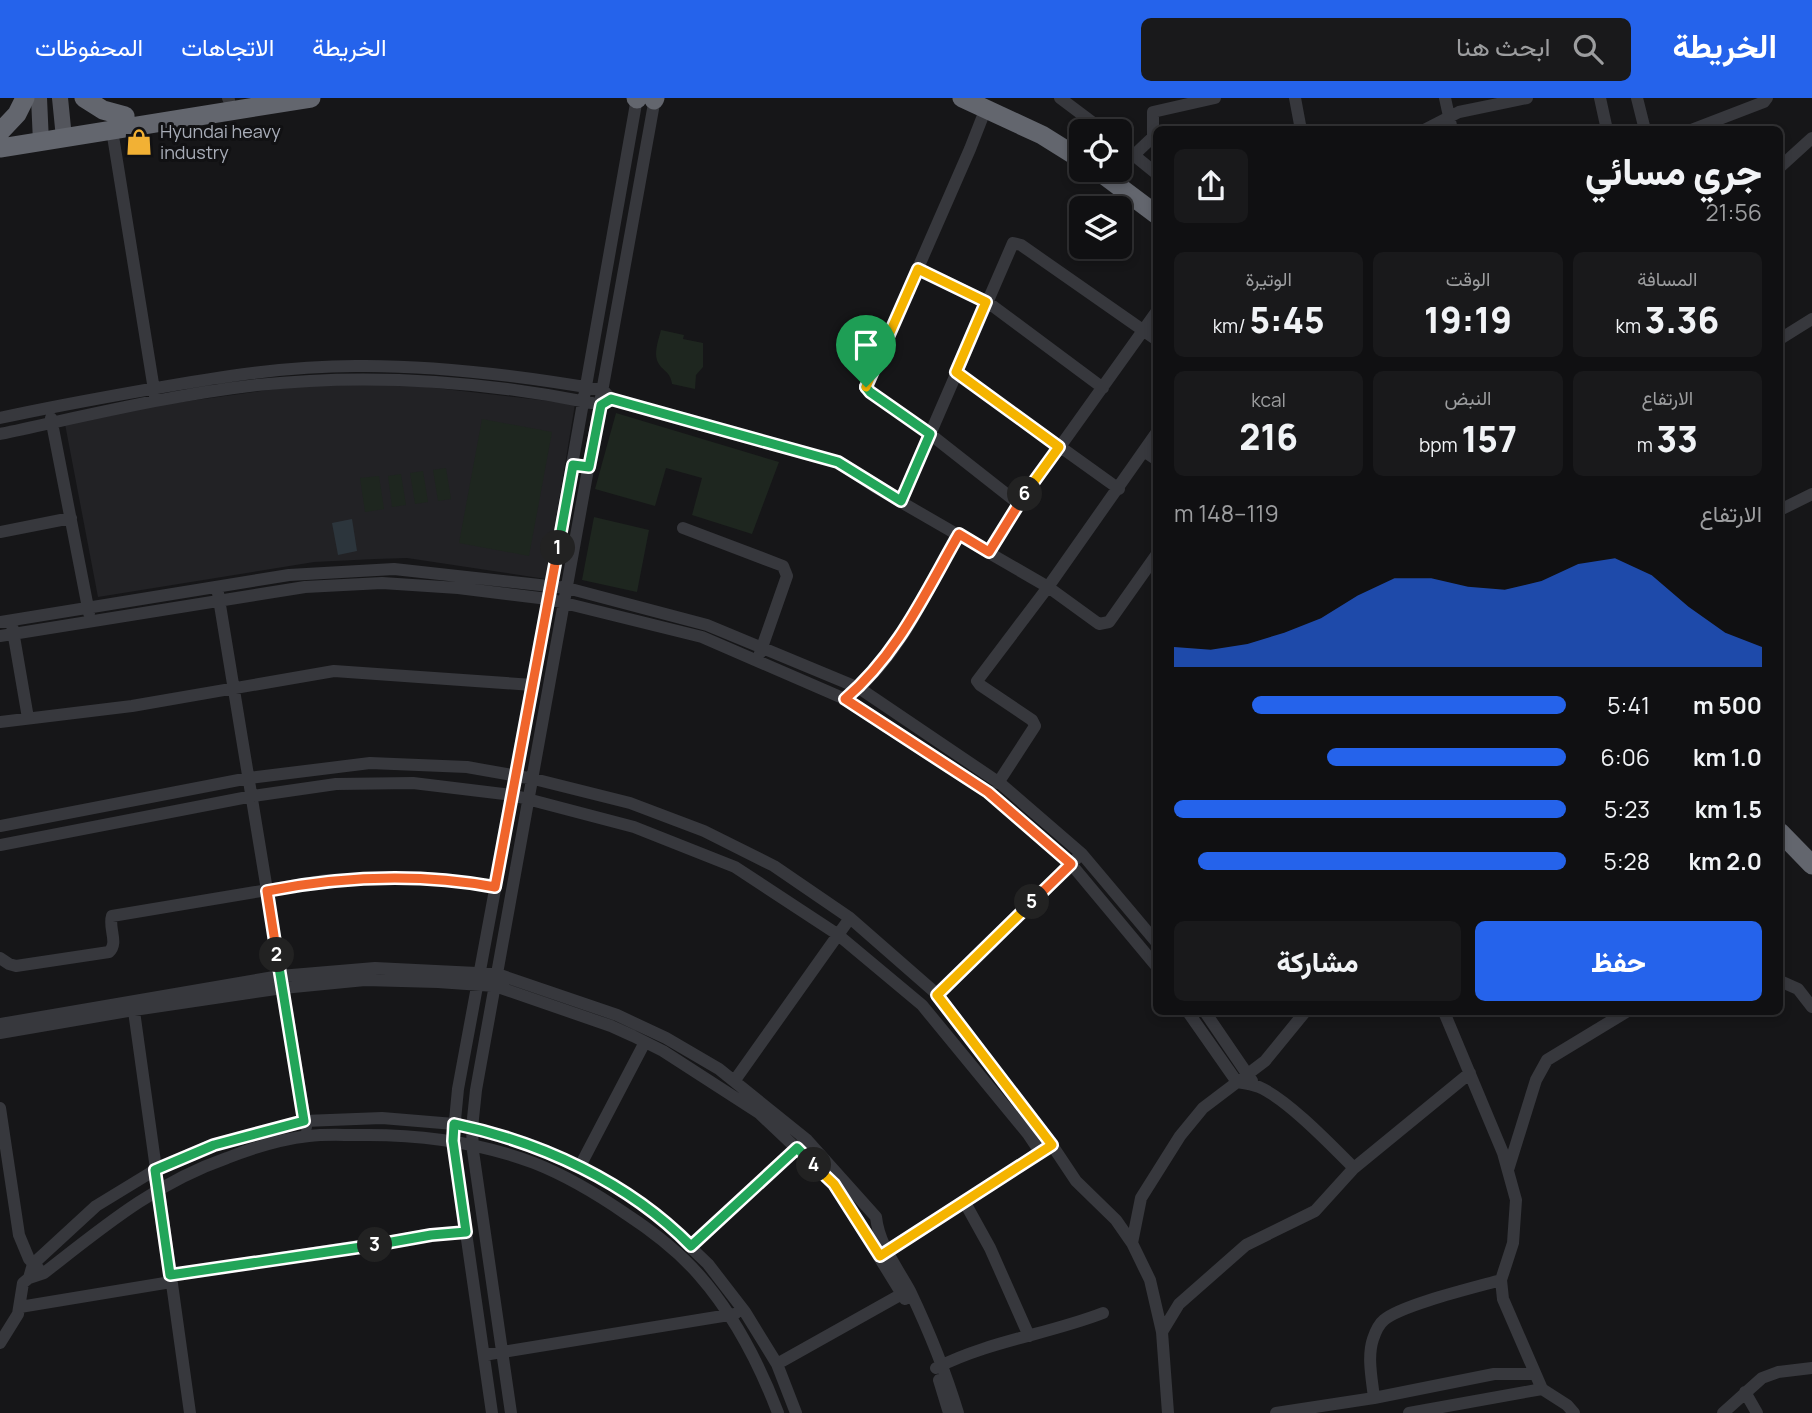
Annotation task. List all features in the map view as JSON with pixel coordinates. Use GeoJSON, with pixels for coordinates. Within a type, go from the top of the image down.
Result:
{"type":"FeatureCollection","features":[{"type":"Feature","properties":{"kind":"highway"},"geometry":{"type":"LineString","coordinates":[[0,132],[17,114],[25,98]]}},
{"type":"Feature","properties":{"kind":"highway"},"geometry":{"type":"LineString","coordinates":[[84,98],[118,123]]}},
{"type":"Feature","properties":{"kind":"highway"},"geometry":{"type":"LineString","coordinates":[[0,148],[41,136],[118,123],[311,98]]}},
{"type":"Feature","properties":{"kind":"highway"},"geometry":{"type":"LineString","coordinates":[[962,98],[988,103],[1048,126],[1069,139]]}},
{"type":"Feature","properties":{"kind":"highway"},"geometry":{"type":"LineString","coordinates":[[118,123],[233,99]]}},
{"type":"Feature","properties":{"kind":"highway"},"geometry":{"type":"LineString","coordinates":[[988,103],[1069,152]]}},
{"type":"Feature","properties":{"kind":"highway"},"geometry":{"type":"LineString","coordinates":[[0,138],[41,136]]}},
{"type":"Feature","properties":{"kind":"highway"},"geometry":{"type":"LineString","coordinates":[[1113,182],[1153,212]]}},
{"type":"Feature","properties":{"kind":"highway"},"geometry":{"type":"LineString","coordinates":[[1131,182],[1153,198]]}},
{"type":"Feature","properties":{"kind":"highway"},"geometry":{"type":"LineString","coordinates":[[1783,821],[1812,851]]}},
{"type":"Feature","properties":{"kind":"highway"},"geometry":{"type":"LineString","coordinates":[[1783,835],[1812,865]]}},
{"type":"Feature","properties":{"kind":"main road"},"geometry":{"type":"LineString","coordinates":[[39,98],[41,136]]}},
{"type":"Feature","properties":{"kind":"main road"},"geometry":{"type":"LineString","coordinates":[[60,98],[63,132]]}},
{"type":"Feature","properties":{"kind":"street"},"geometry":{"type":"LineString","coordinates":[[1060,98],[1088,119]]}},
{"type":"Feature","properties":{"kind":"street"},"geometry":{"type":"LineString","coordinates":[[1153,171],[1134,155],[1153,137],[1153,112],[1215,98]]}},
{"type":"Feature","properties":{"kind":"street"},"geometry":{"type":"LineString","coordinates":[[1446,98],[1451,126]]}},
{"type":"Feature","properties":{"kind":"street"},"geometry":{"type":"LineString","coordinates":[[1431,126],[1459,112],[1527,98]]}},
{"type":"Feature","properties":{"kind":"street"},"geometry":{"type":"LineString","coordinates":[[1600,98],[1606,126]]}},
{"type":"Feature","properties":{"kind":"street"},"geometry":{"type":"LineString","coordinates":[[1637,98],[1644,126]]}},
{"type":"Feature","properties":{"kind":"street"},"geometry":{"type":"LineString","coordinates":[[492,1413],[453,1141],[458,1089],[584,401],[646,99]]}},
{"type":"Feature","properties":{"kind":"street"},"geometry":{"type":"LineString","coordinates":[[511,1413],[472,1144],[472,1128],[476,1090],[564,603],[589,467],[605,398],[646,99]]}},
{"type":"Feature","properties":{"kind":"street"},"geometry":{"type":"LineString","coordinates":[[1701,126],[1765,99]]}},
{"type":"Feature","properties":{"kind":"street"},"geometry":{"type":"LineString","coordinates":[[1299,100],[1301,126]]}},
{"type":"Feature","properties":{"kind":"street"},"geometry":{"type":"LineString","coordinates":[[988,103],[866,387],[1019,503]]}},
{"type":"Feature","properties":{"kind":"street"},"geometry":{"type":"LineString","coordinates":[[118,123],[155,395]]}},
{"type":"Feature","properties":{"kind":"street"},"geometry":{"type":"LineString","coordinates":[[1783,164],[1812,138]]}},
{"type":"Feature","properties":{"kind":"street"},"geometry":{"type":"LineString","coordinates":[[901,501],[1013,243],[1021,245],[1153,337]]}},
{"type":"Feature","properties":{"kind":"street"},"geometry":{"type":"LineString","coordinates":[[918,269],[986,302],[1103,388]]}},
{"type":"Feature","properties":{"kind":"street"},"geometry":{"type":"LineString","coordinates":[[989,552],[1019,503],[1153,316]]}},
{"type":"Feature","properties":{"kind":"street"},"geometry":{"type":"LineString","coordinates":[[1783,337],[1812,319]]}},
{"type":"Feature","properties":{"kind":"street"},"geometry":{"type":"LineString","coordinates":[[0,434],[261,371],[354,366],[439,369],[543,387],[584,401],[605,398]]}},
{"type":"Feature","properties":{"kind":"street"},"geometry":{"type":"LineString","coordinates":[[956,372],[1119,489]]}},
{"type":"Feature","properties":{"kind":"street"},"geometry":{"type":"LineString","coordinates":[[543,387],[587,387],[605,398],[838,462],[1048,587],[1099,624],[1109,622],[1153,560]]}},
{"type":"Feature","properties":{"kind":"street"},"geometry":{"type":"LineString","coordinates":[[0,418],[49,407],[155,395]]}},
{"type":"Feature","properties":{"kind":"street"},"geometry":{"type":"LineString","coordinates":[[49,407],[90,621]]}},
{"type":"Feature","properties":{"kind":"street"},"geometry":{"type":"LineString","coordinates":[[998,783],[1035,726],[1032,720],[979,685],[977,681],[1119,489],[1153,438]]}},
{"type":"Feature","properties":{"kind":"street"},"geometry":{"type":"LineString","coordinates":[[1144,451],[1153,457]]}},
{"type":"Feature","properties":{"kind":"street"},"geometry":{"type":"LineString","coordinates":[[573,465],[589,467]]}},
{"type":"Feature","properties":{"kind":"street"},"geometry":{"type":"LineString","coordinates":[[1783,508],[1812,494]]}},
{"type":"Feature","properties":{"kind":"street"},"geometry":{"type":"LineString","coordinates":[[0,533],[71,518]]}},
{"type":"Feature","properties":{"kind":"street"},"geometry":{"type":"LineString","coordinates":[[683,528],[783,566],[786,570],[787,576],[760,654]]}},
{"type":"Feature","properties":{"kind":"street"},"geometry":{"type":"LineString","coordinates":[[845,699],[859,688],[884,660],[907,627],[959,534]]}},
{"type":"Feature","properties":{"kind":"street"},"geometry":{"type":"LineString","coordinates":[[0,636],[90,621],[312,572],[394,569],[551,585],[707,625],[845,699],[988,792],[1071,864],[1153,960]]}},
{"type":"Feature","properties":{"kind":"street"},"geometry":{"type":"LineString","coordinates":[[28,718],[14,634],[6,621],[88,606],[218,592],[382,583],[458,588],[548,599],[702,637],[859,688],[998,783],[1082,854],[1153,938]]}},
{"type":"Feature","properties":{"kind":"street"},"geometry":{"type":"LineString","coordinates":[[218,592],[304,1121],[309,1136]]}},
{"type":"Feature","properties":{"kind":"street"},"geometry":{"type":"LineString","coordinates":[[0,722],[132,706],[334,671],[533,685]]}},
{"type":"Feature","properties":{"kind":"street"},"geometry":{"type":"LineString","coordinates":[[0,826],[249,778],[370,763],[467,767],[534,779],[629,803],[704,831],[774,866],[850,918],[937,995],[1052,1145],[1076,1181],[1116,1220],[1132,1243],[1150,1280],[1162,1332],[1168,1413]]}},
{"type":"Feature","properties":{"kind":"street"},"geometry":{"type":"LineString","coordinates":[[0,845],[253,796],[336,784],[412,783],[512,795],[634,827],[735,867],[837,934],[922,1005],[1028,1133],[1040,1153]]}},
{"type":"Feature","properties":{"kind":"street"},"geometry":{"type":"LineString","coordinates":[[937,995],[1082,854]]}},
{"type":"Feature","properties":{"kind":"street"},"geometry":{"type":"LineString","coordinates":[[0,958],[16,965],[109,952],[114,944],[112,916],[312,882],[376,878],[443,879],[495,887]]}},
{"type":"Feature","properties":{"kind":"street"},"geometry":{"type":"LineString","coordinates":[[735,1080],[850,918]]}},
{"type":"Feature","properties":{"kind":"street"},"geometry":{"type":"LineString","coordinates":[[0,1024],[375,968],[480,972],[645,1042],[673,1057],[802,1144]]}},
{"type":"Feature","properties":{"kind":"street"},"geometry":{"type":"LineString","coordinates":[[282,982],[365,980],[477,985],[496,980],[617,1014],[666,1038],[735,1080],[802,1144],[884,1254],[940,1366],[958,1413]]}},
{"type":"Feature","properties":{"kind":"street"},"geometry":{"type":"LineString","coordinates":[[1783,982],[1798,989],[1812,1007]]}},
{"type":"Feature","properties":{"kind":"street"},"geometry":{"type":"LineString","coordinates":[[0,1033],[133,1005]]}},
{"type":"Feature","properties":{"kind":"street"},"geometry":{"type":"LineString","coordinates":[[133,1005],[190,1413]]}},
{"type":"Feature","properties":{"kind":"street"},"geometry":{"type":"LineString","coordinates":[[1190,1015],[1237,1082]]}},
{"type":"Feature","properties":{"kind":"street"},"geometry":{"type":"LineString","coordinates":[[1207,1015],[1252,1079],[1302,1117],[1354,1168]]}},
{"type":"Feature","properties":{"kind":"street"},"geometry":{"type":"LineString","coordinates":[[1132,1243],[1141,1198],[1180,1136],[1203,1108],[1237,1082],[1252,1079],[1302,1015]]}},
{"type":"Feature","properties":{"kind":"street"},"geometry":{"type":"LineString","coordinates":[[1445,1015],[1508,1170],[1516,1200],[1513,1243],[1501,1280],[1503,1299],[1542,1389],[1567,1405],[1574,1413]]}},
{"type":"Feature","properties":{"kind":"street"},"geometry":{"type":"LineString","coordinates":[[1508,1170],[1536,1080],[1547,1060],[1621,1015]]}},
{"type":"Feature","properties":{"kind":"street"},"geometry":{"type":"LineString","coordinates":[[579,1168],[645,1042]]}},
{"type":"Feature","properties":{"kind":"street"},"geometry":{"type":"LineString","coordinates":[[1162,1332],[1179,1304],[1246,1245],[1315,1211],[1354,1168],[1470,1073]]}},
{"type":"Feature","properties":{"kind":"street"},"geometry":{"type":"LineString","coordinates":[[0,1109],[19,1235],[33,1264],[44,1273]]}},
{"type":"Feature","properties":{"kind":"street"},"geometry":{"type":"LineString","coordinates":[[0,1343],[20,1307],[22,1286],[29,1278],[33,1264],[96,1206],[155,1170],[214,1145],[304,1121],[382,1118],[454,1124],[535,1146],[608,1182],[659,1217],[708,1264],[746,1312],[777,1364],[796,1413]]}},
{"type":"Feature","properties":{"kind":"street"},"geometry":{"type":"LineString","coordinates":[[29,1278],[44,1273],[130,1206],[157,1189],[228,1157],[309,1136],[418,1136],[472,1144],[533,1163],[599,1196],[646,1228],[697,1273],[729,1315],[762,1372],[778,1413]]}},
{"type":"Feature","properties":{"kind":"street"},"geometry":{"type":"LineString","coordinates":[[691,1246],[802,1144]]}},
{"type":"Feature","properties":{"kind":"street"},"geometry":{"type":"LineString","coordinates":[[884,1254],[1052,1145]]}},
{"type":"Feature","properties":{"kind":"street"},"geometry":{"type":"LineString","coordinates":[[964,1201],[1000,1269],[1029,1336]]}},
{"type":"Feature","properties":{"kind":"street"},"geometry":{"type":"LineString","coordinates":[[20,1307],[431,1235],[466,1232]]}},
{"type":"Feature","properties":{"kind":"street"},"geometry":{"type":"LineString","coordinates":[[1374,1398],[1370,1356],[1373,1338],[1382,1322],[1391,1315],[1422,1304],[1501,1280]]}},
{"type":"Feature","properties":{"kind":"street"},"geometry":{"type":"LineString","coordinates":[[777,1364],[905,1292]]}},
{"type":"Feature","properties":{"kind":"street"},"geometry":{"type":"LineString","coordinates":[[484,1354],[746,1312]]}},
{"type":"Feature","properties":{"kind":"street"},"geometry":{"type":"LineString","coordinates":[[940,1366],[966,1354],[1048,1329],[1069,1326],[1103,1312]]}},
{"type":"Feature","properties":{"kind":"street"},"geometry":{"type":"LineString","coordinates":[[940,1366],[949,1413]]}},
{"type":"Feature","properties":{"kind":"street"},"geometry":{"type":"LineString","coordinates":[[1723,1413],[1762,1378],[1778,1372],[1812,1368]]}},
{"type":"Feature","properties":{"kind":"street"},"geometry":{"type":"LineString","coordinates":[[1276,1413],[1345,1408],[1374,1398],[1494,1374],[1535,1374]]}},
{"type":"Feature","properties":{"kind":"street"},"geometry":{"type":"LineString","coordinates":[[1409,1413],[1542,1389]]}},
{"type":"Feature","properties":{"kind":"street"},"geometry":{"type":"LineString","coordinates":[[1745,1392],[1757,1413]]}},
{"type":"Feature","properties":{"kind":"shaded area"},"geometry":{"type":"Polygon","coordinates":[[[661,330],[703,343],[703,367],[696,375],[695,389],[672,384],[670,376],[658,363],[656,353],[661,330]]]}},
{"type":"Feature","properties":{"kind":"shaded area"},"geometry":{"type":"Polygon","coordinates":[[[392,383],[575,404],[546,579],[407,558],[375,559],[314,562],[98,597],[65,424],[160,405],[297,386],[392,383]]]}},
{"type":"Feature","properties":{"kind":"shaded area"},"geometry":{"type":"Polygon","coordinates":[[[616,413],[779,462],[752,534],[692,515],[702,478],[666,468],[655,506],[595,489],[616,413]]]}},
{"type":"Feature","properties":{"kind":"shaded area"},"geometry":{"type":"Polygon","coordinates":[[[482,419],[552,432],[529,556],[459,543],[482,419]]]}},
{"type":"Feature","properties":{"kind":"shaded area"},"geometry":{"type":"Polygon","coordinates":[[[446,468],[451,499],[438,501],[433,470],[446,468]]]}},
{"type":"Feature","properties":{"kind":"shaded area"},"geometry":{"type":"Polygon","coordinates":[[[423,471],[428,502],[415,504],[410,473],[423,471]]]}},
{"type":"Feature","properties":{"kind":"shaded area"},"geometry":{"type":"Polygon","coordinates":[[[401,474],[406,505],[392,507],[388,476],[401,474]]]}},
{"type":"Feature","properties":{"kind":"shaded area"},"geometry":{"type":"Polygon","coordinates":[[[379,476],[384,509],[365,512],[360,478],[379,476]]]}},
{"type":"Feature","properties":{"kind":"shaded area"},"geometry":{"type":"Polygon","coordinates":[[[594,517],[649,530],[637,592],[582,580],[594,517]]]}},
{"type":"Feature","properties":{"kind":"shaded area"},"geometry":{"type":"Polygon","coordinates":[[[352,519],[357,551],[338,555],[332,523],[352,519]]]}},
{"type":"Feature","properties":{"kind":"place","name":"Hyundai heavy industry"},"geometry":{"type":"Point","coordinates":[139,142]}},
{"type":"Feature","properties":{"kind":"route"},"geometry":{"type":"LineString","coordinates":[[918,269],[986,302],[956,372],[1059,447],[1019,503],[989,552],[959,534],[907,627],[884,660],[859,688],[845,699],[988,792],[1071,864],[937,995],[1052,1145],[880,1256],[834,1184],[797,1148],[691,1246],[659,1217],[608,1182],[535,1146],[454,1124],[453,1141],[466,1232],[442,1233],[170,1275],[155,1170],[214,1145],[304,1121],[267,891],[312,882],[376,878],[443,879],[495,887],[573,465],[589,467],[601,405],[611,399],[838,462],[901,501],[930,434],[866,387],[918,269]]}}]}
